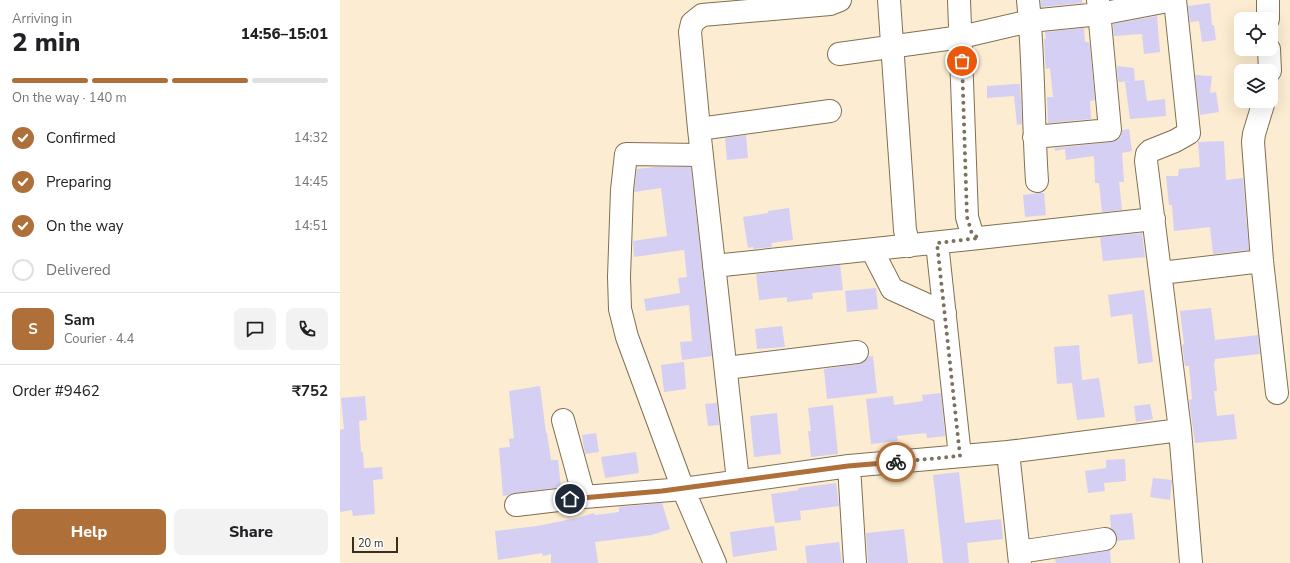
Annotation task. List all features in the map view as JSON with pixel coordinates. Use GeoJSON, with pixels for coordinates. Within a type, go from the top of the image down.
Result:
{"type":"FeatureCollection","features":[{"type":"Feature","properties":{"kind":"street"},"geometry":{"type":"LineString","coordinates":[[738,481],[699,130],[690,32],[692,23],[702,15],[830,4],[840,0]]}},
{"type":"Feature","properties":{"kind":"street"},"geometry":{"type":"LineString","coordinates":[[889,0],[905,230],[909,246]]}},
{"type":"Feature","properties":{"kind":"street"},"geometry":{"type":"LineString","coordinates":[[959,0],[967,217],[972,234],[979,238]]}},
{"type":"Feature","properties":{"kind":"street"},"geometry":{"type":"LineString","coordinates":[[1028,0],[1037,181]]}},
{"type":"Feature","properties":{"kind":"street"},"geometry":{"type":"LineString","coordinates":[[840,54],[961,36],[1099,7],[1174,0],[1190,131],[1188,134],[1175,141],[1150,151],[1147,154],[1146,161],[1180,430],[1191,563]]}},
{"type":"Feature","properties":{"kind":"street"},"geometry":{"type":"LineString","coordinates":[[1268,0],[1268,12]]}},
{"type":"Feature","properties":{"kind":"street"},"geometry":{"type":"LineString","coordinates":[[1034,137],[1110,130],[1099,7]]}},
{"type":"Feature","properties":{"kind":"street"},"geometry":{"type":"LineString","coordinates":[[1262,108],[1253,142],[1262,261],[1277,393]]}},
{"type":"Feature","properties":{"kind":"street"},"geometry":{"type":"LineString","coordinates":[[699,130],[830,111]]}},
{"type":"Feature","properties":{"kind":"street"},"geometry":{"type":"LineString","coordinates":[[702,155],[626,154],[622,190],[619,277],[620,309],[665,491],[715,563]]}},
{"type":"Feature","properties":{"kind":"street"},"geometry":{"type":"LineString","coordinates":[[714,266],[1154,219]]}},
{"type":"Feature","properties":{"kind":"street"},"geometry":{"type":"LineString","coordinates":[[937,243],[960,456]]}},
{"type":"Feature","properties":{"kind":"street"},"geometry":{"type":"LineString","coordinates":[[872,250],[892,289],[945,313]]}},
{"type":"Feature","properties":{"kind":"street"},"geometry":{"type":"LineString","coordinates":[[1161,273],[1262,261]]}},
{"type":"Feature","properties":{"kind":"street"},"geometry":{"type":"LineString","coordinates":[[726,368],[857,352]]}},
{"type":"Feature","properties":{"kind":"street"},"geometry":{"type":"LineString","coordinates":[[563,420],[584,497]]}},
{"type":"Feature","properties":{"kind":"street"},"geometry":{"type":"LineString","coordinates":[[516,505],[584,497],[665,491],[848,466],[1008,452],[1180,430]]}},
{"type":"Feature","properties":{"kind":"street"},"geometry":{"type":"LineString","coordinates":[[1008,452],[1019,558],[1105,539]]}},
{"type":"Feature","properties":{"kind":"street"},"geometry":{"type":"LineString","coordinates":[[848,466],[855,563]]}},
{"type":"Feature","properties":{"kind":"building"},"geometry":{"type":"Polygon","coordinates":[[[1041,0],[1082,0],[1082,3],[1041,7],[1041,0]]]}},
{"type":"Feature","properties":{"kind":"building"},"geometry":{"type":"Polygon","coordinates":[[[1210,3],[1212,25],[1214,25],[1216,40],[1202,42],[1199,21],[1190,22],[1188,6],[1210,3]]]}},
{"type":"Feature","properties":{"kind":"building"},"geometry":{"type":"Polygon","coordinates":[[[1157,16],[1160,52],[1144,54],[1142,34],[1114,36],[1113,24],[1157,16]]]}},
{"type":"Feature","properties":{"kind":"building"},"geometry":{"type":"Polygon","coordinates":[[[1084,28],[1085,42],[1089,42],[1095,100],[1090,101],[1091,119],[1048,123],[1047,97],[1053,97],[1050,68],[1046,69],[1045,32],[1084,28]]]}},
{"type":"Feature","properties":{"kind":"building"},"geometry":{"type":"Polygon","coordinates":[[[1117,66],[1134,68],[1135,81],[1118,82],[1117,66]]]}},
{"type":"Feature","properties":{"kind":"building"},"geometry":{"type":"Polygon","coordinates":[[[1195,75],[1212,76],[1210,93],[1216,92],[1219,112],[1200,115],[1195,75]]]}},
{"type":"Feature","properties":{"kind":"building"},"geometry":{"type":"Polygon","coordinates":[[[1144,80],[1147,101],[1165,99],[1166,116],[1130,119],[1125,82],[1144,80]]]}},
{"type":"Feature","properties":{"kind":"building"},"geometry":{"type":"Polygon","coordinates":[[[1020,84],[1022,124],[1017,125],[1014,96],[987,98],[987,86],[1020,84]]]}},
{"type":"Feature","properties":{"kind":"building"},"geometry":{"type":"Polygon","coordinates":[[[1129,129],[1132,151],[1122,153],[1124,182],[1119,182],[1122,210],[1102,212],[1099,183],[1095,183],[1094,156],[1066,160],[1065,149],[1055,151],[1055,148],[1112,142],[1118,140],[1121,136],[1122,130],[1129,129]]]}},
{"type":"Feature","properties":{"kind":"building"},"geometry":{"type":"Polygon","coordinates":[[[746,135],[748,158],[727,160],[725,138],[746,135]]]}},
{"type":"Feature","properties":{"kind":"building"},"geometry":{"type":"Polygon","coordinates":[[[1224,141],[1226,180],[1243,178],[1249,250],[1213,254],[1210,227],[1174,231],[1172,205],[1169,205],[1166,176],[1178,176],[1179,169],[1200,167],[1198,142],[1224,141]]]}},
{"type":"Feature","properties":{"kind":"building"},"geometry":{"type":"Polygon","coordinates":[[[655,167],[691,167],[712,356],[682,360],[680,342],[692,341],[689,305],[646,311],[644,299],[680,293],[678,278],[687,277],[684,250],[634,257],[633,241],[667,236],[661,188],[634,192],[637,169],[655,167]]]}},
{"type":"Feature","properties":{"kind":"building"},"geometry":{"type":"Polygon","coordinates":[[[1044,193],[1046,215],[1025,217],[1023,195],[1044,193]]]}},
{"type":"Feature","properties":{"kind":"building"},"geometry":{"type":"Polygon","coordinates":[[[789,208],[793,240],[771,243],[772,247],[753,249],[753,247],[748,248],[743,217],[789,208]]]}},
{"type":"Feature","properties":{"kind":"building"},"geometry":{"type":"Polygon","coordinates":[[[1142,233],[1145,257],[1103,261],[1100,237],[1142,233]]]}},
{"type":"Feature","properties":{"kind":"building"},"geometry":{"type":"Polygon","coordinates":[[[840,265],[843,290],[812,293],[813,299],[787,302],[787,297],[759,300],[756,274],[840,265]]]}},
{"type":"Feature","properties":{"kind":"building"},"geometry":{"type":"Polygon","coordinates":[[[876,288],[878,309],[847,312],[845,291],[876,288]]]}},
{"type":"Feature","properties":{"kind":"building"},"geometry":{"type":"Polygon","coordinates":[[[1144,290],[1153,362],[1138,364],[1132,314],[1111,317],[1108,295],[1144,290]]]}},
{"type":"Feature","properties":{"kind":"building"},"geometry":{"type":"Polygon","coordinates":[[[1211,308],[1215,340],[1258,335],[1260,354],[1215,359],[1214,363],[1217,391],[1214,391],[1217,416],[1234,414],[1237,439],[1195,443],[1189,400],[1192,399],[1189,366],[1185,366],[1180,311],[1211,308]]]}},
{"type":"Feature","properties":{"kind":"building"},"geometry":{"type":"Polygon","coordinates":[[[782,326],[785,347],[757,349],[755,329],[782,326]]]}},
{"type":"Feature","properties":{"kind":"building"},"geometry":{"type":"Polygon","coordinates":[[[1079,345],[1082,380],[1099,378],[1105,417],[1077,420],[1072,383],[1057,384],[1054,347],[1079,345]]]}},
{"type":"Feature","properties":{"kind":"building"},"geometry":{"type":"Polygon","coordinates":[[[873,356],[877,393],[827,399],[824,369],[859,364],[864,362],[868,357],[873,356]]]}},
{"type":"Feature","properties":{"kind":"building"},"geometry":{"type":"Polygon","coordinates":[[[684,362],[686,389],[664,392],[661,365],[684,362]]]}},
{"type":"Feature","properties":{"kind":"building"},"geometry":{"type":"Polygon","coordinates":[[[540,386],[551,460],[558,460],[561,487],[503,496],[499,448],[510,447],[509,439],[514,438],[509,391],[540,386]]]}},
{"type":"Feature","properties":{"kind":"building"},"geometry":{"type":"Polygon","coordinates":[[[941,393],[945,436],[927,438],[926,433],[897,436],[898,441],[871,444],[866,399],[893,396],[894,405],[923,401],[922,395],[941,393]]]}},
{"type":"Feature","properties":{"kind":"building"},"geometry":{"type":"Polygon","coordinates":[[[365,396],[367,420],[359,421],[361,452],[363,452],[364,468],[382,467],[383,479],[373,480],[375,514],[353,516],[352,510],[340,512],[340,430],[344,429],[341,398],[365,396]]]}},
{"type":"Feature","properties":{"kind":"building"},"geometry":{"type":"Polygon","coordinates":[[[717,403],[719,425],[708,426],[705,404],[717,403]]]}},
{"type":"Feature","properties":{"kind":"building"},"geometry":{"type":"Polygon","coordinates":[[[1150,404],[1153,419],[1136,422],[1134,406],[1150,404]]]}},
{"type":"Feature","properties":{"kind":"building"},"geometry":{"type":"Polygon","coordinates":[[[833,405],[838,454],[811,457],[808,431],[811,431],[808,408],[833,405]]]}},
{"type":"Feature","properties":{"kind":"building"},"geometry":{"type":"Polygon","coordinates":[[[777,413],[781,454],[754,457],[750,416],[777,413]]]}},
{"type":"Feature","properties":{"kind":"building"},"geometry":{"type":"Polygon","coordinates":[[[596,433],[599,452],[585,454],[582,435],[596,433]]]}},
{"type":"Feature","properties":{"kind":"building"},"geometry":{"type":"Polygon","coordinates":[[[636,452],[639,473],[605,478],[601,457],[636,452]]]}},
{"type":"Feature","properties":{"kind":"building"},"geometry":{"type":"Polygon","coordinates":[[[1125,459],[1126,481],[1104,483],[1105,491],[1088,493],[1085,471],[1106,468],[1106,460],[1125,459]]]}},
{"type":"Feature","properties":{"kind":"building"},"geometry":{"type":"Polygon","coordinates":[[[959,472],[965,523],[1001,519],[1003,539],[967,543],[969,563],[943,563],[933,475],[959,472]]]}},
{"type":"Feature","properties":{"kind":"building"},"geometry":{"type":"Polygon","coordinates":[[[1153,478],[1172,480],[1170,500],[1150,497],[1153,478]]]}},
{"type":"Feature","properties":{"kind":"building"},"geometry":{"type":"Polygon","coordinates":[[[836,483],[839,506],[800,511],[801,520],[775,523],[771,494],[799,490],[798,488],[836,483]]]}},
{"type":"Feature","properties":{"kind":"building"},"geometry":{"type":"Polygon","coordinates":[[[662,503],[670,529],[652,535],[595,542],[598,563],[551,563],[551,554],[543,556],[542,553],[498,560],[495,531],[537,526],[594,513],[595,515],[619,512],[619,507],[662,503]]]}},
{"type":"Feature","properties":{"kind":"building"},"geometry":{"type":"Polygon","coordinates":[[[1132,513],[1135,539],[1117,541],[1115,532],[1111,529],[1110,515],[1132,513]]]}},
{"type":"Feature","properties":{"kind":"building"},"geometry":{"type":"Polygon","coordinates":[[[774,526],[777,550],[733,557],[730,532],[774,526]]]}},
{"type":"Feature","properties":{"kind":"building"},"geometry":{"type":"Polygon","coordinates":[[[904,529],[908,563],[868,563],[866,533],[904,529]]]}},
{"type":"Feature","properties":{"kind":"building"},"geometry":{"type":"Polygon","coordinates":[[[839,542],[842,563],[807,563],[805,546],[839,542]]]}},
{"type":"Feature","properties":{"kind":"building"},"geometry":{"type":"Polygon","coordinates":[[[1110,550],[1111,563],[1056,563],[1055,559],[1110,550]]]}},
{"type":"Feature","properties":{"kind":"way so far"},"geometry":{"type":"LineString","coordinates":[[896,462],[960,456],[937,243],[979,238],[972,234],[967,217],[962,61]]}},
{"type":"Feature","properties":{"kind":"route"},"geometry":{"type":"LineString","coordinates":[[570,499],[662,491],[848,466],[896,462]]}}]}
